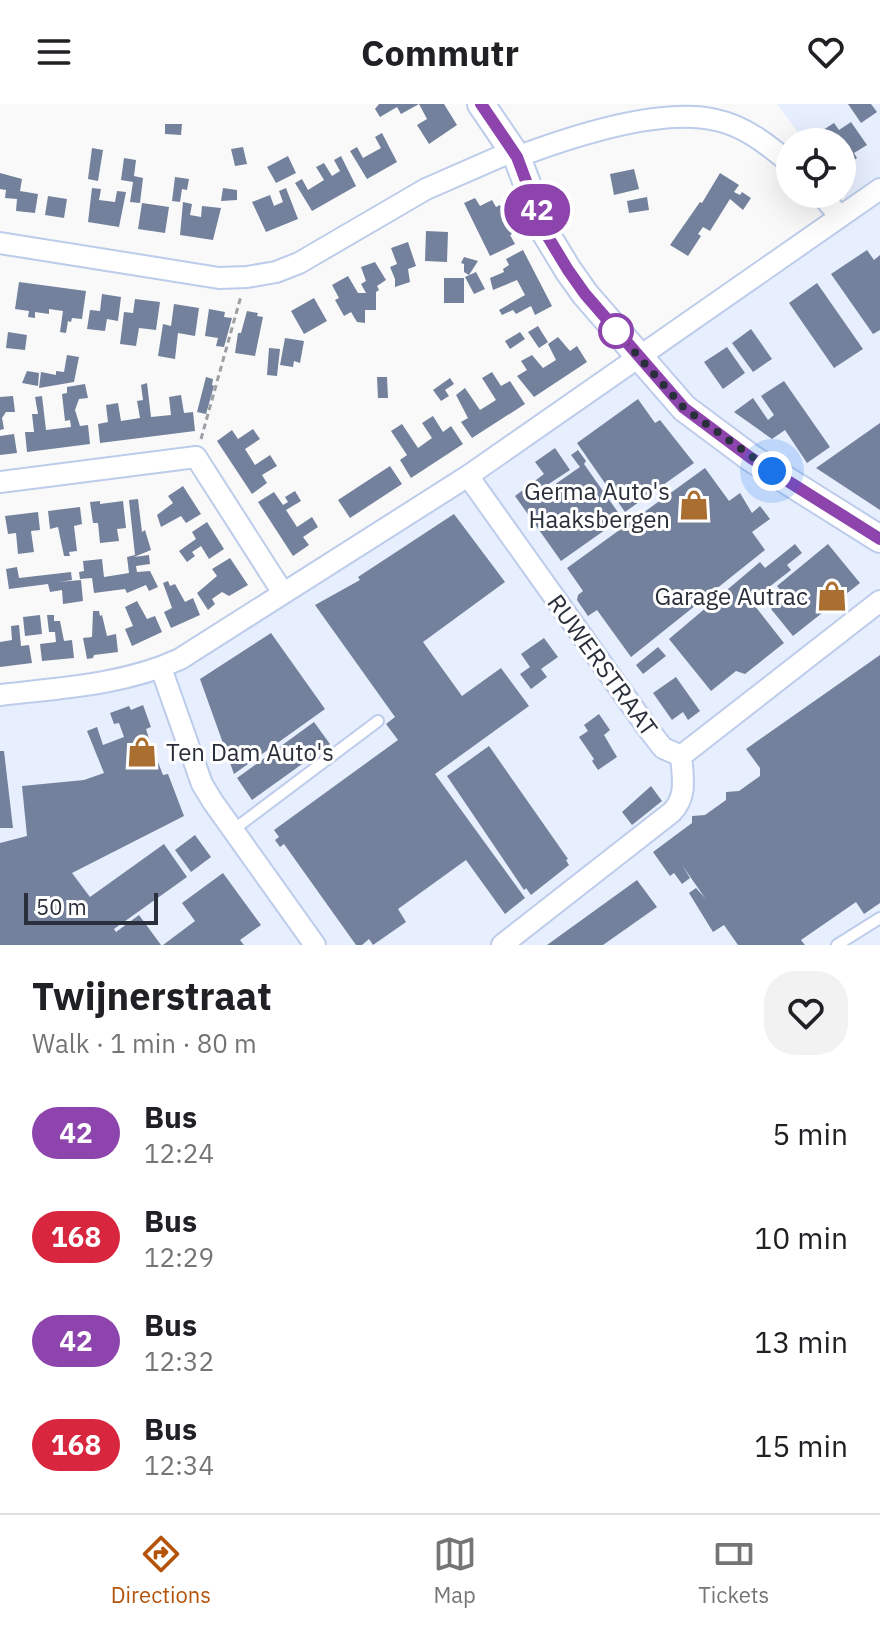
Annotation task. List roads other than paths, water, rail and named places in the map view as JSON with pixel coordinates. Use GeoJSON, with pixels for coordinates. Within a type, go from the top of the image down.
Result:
{"type":"FeatureCollection","features":[{"type":"Feature","properties":{"kind":"street"},"geometry":{"type":"LineString","coordinates":[[481,104],[515,154],[545,232],[568,270],[684,408],[751,458],[880,539]]}},
{"type":"Feature","properties":{"kind":"street"},"geometry":{"type":"LineString","coordinates":[[0,243],[219,278],[247,277],[276,272],[299,263],[426,189],[515,154],[617,127],[684,116],[717,120],[747,131],[776,153]]}},
{"type":"Feature","properties":{"kind":"street"},"geometry":{"type":"LineString","coordinates":[[0,695],[103,683],[161,668],[180,659],[468,476],[880,189]]}},
{"type":"Feature","properties":{"kind":"street"},"geometry":{"type":"LineString","coordinates":[[833,208],[840,217]]}},
{"type":"Feature","properties":{"kind":"street"},"geometry":{"type":"LineString","coordinates":[[0,482],[196,457],[283,593]]}},
{"type":"Feature","properties":{"kind":"street","name":"RUWERSTRAAT"},"geometry":{"type":"LineString","coordinates":[[468,476],[649,730],[663,748],[681,756],[880,601]]}},
{"type":"Feature","properties":{"kind":"street"},"geometry":{"type":"LineString","coordinates":[[161,668],[202,784],[315,945]]}},
{"type":"Feature","properties":{"kind":"street"},"geometry":{"type":"LineString","coordinates":[[502,945],[672,812],[680,803],[684,789],[681,756]]}},
{"type":"Feature","properties":{"kind":"lane"},"geometry":{"type":"LineString","coordinates":[[233,830],[378,721]]}},
{"type":"Feature","properties":{"kind":"lane"},"geometry":{"type":"LineString","coordinates":[[837,945],[880,918]]}},
{"type":"Feature","properties":{"kind":"place","name":"Germa Auto's Haaksbergen"},"geometry":{"type":"Point","coordinates":[694,505]}},
{"type":"Feature","properties":{"kind":"place","name":"Garage Autrac"},"geometry":{"type":"Point","coordinates":[832,596]}},
{"type":"Feature","properties":{"kind":"place","name":"Ten Dam Auto's"},"geometry":{"type":"Point","coordinates":[142,752]}}]}
